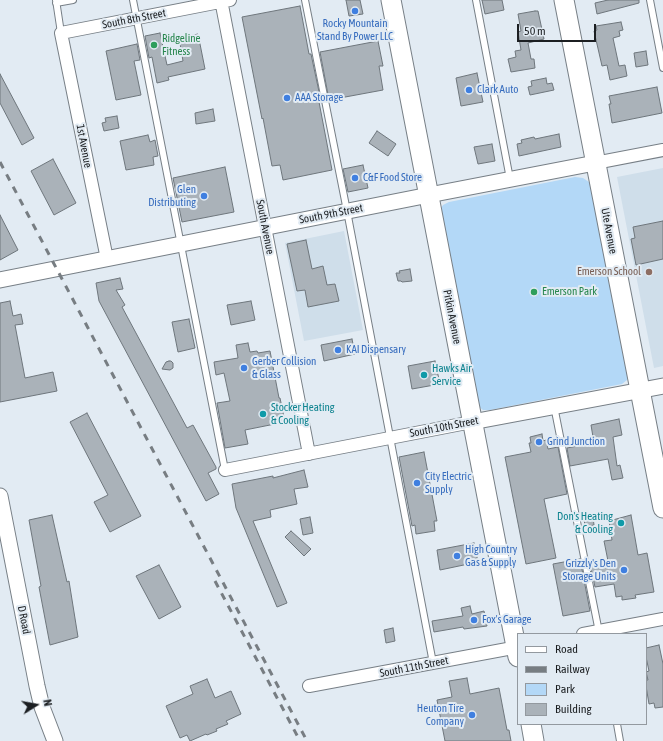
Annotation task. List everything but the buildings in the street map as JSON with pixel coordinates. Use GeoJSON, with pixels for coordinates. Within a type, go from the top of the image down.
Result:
{"type":"FeatureCollection","features":[{"type":"Feature","properties":{"kind":"main road","name":"Pitkin Avenue"},"geometry":{"type":"LineString","coordinates":[[391,0],[517,650]]}},
{"type":"Feature","properties":{"kind":"main road","name":"Ute Avenue"},"geometry":{"type":"LineString","coordinates":[[564,0],[663,508]]}},
{"type":"Feature","properties":{"kind":"main road"},"geometry":{"type":"LineString","coordinates":[[531,725],[534,741]]}},
{"type":"Feature","properties":{"kind":"street","name":"South 8th Street"},"geometry":{"type":"LineString","coordinates":[[61,33],[224,1]]}},
{"type":"Feature","properties":{"kind":"street","name":"South Avenue"},"geometry":{"type":"LineString","coordinates":[[224,1],[265,228],[309,454]]}},
{"type":"Feature","properties":{"kind":"street","name":"1st Avenue"},"geometry":{"type":"LineString","coordinates":[[61,33],[107,259]]}},
{"type":"Feature","properties":{"kind":"street","name":"South 9th Street"},"geometry":{"type":"LineString","coordinates":[[0,280],[663,150]]}},
{"type":"Feature","properties":{"kind":"street","name":"South 10th Street"},"geometry":{"type":"LineString","coordinates":[[225,470],[663,386]]}},
{"type":"Feature","properties":{"kind":"street","name":"D Road"},"geometry":{"type":"LineString","coordinates":[[0,496],[2,513],[37,686],[42,707],[55,741]]}},
{"type":"Feature","properties":{"kind":"street"},"geometry":{"type":"LineString","coordinates":[[599,632],[663,619]]}},
{"type":"Feature","properties":{"kind":"street","name":"South 11th Street"},"geometry":{"type":"LineString","coordinates":[[309,686],[433,663],[517,650]]}},
{"type":"Feature","properties":{"kind":"lane"},"geometry":{"type":"LineString","coordinates":[[61,33],[56,2],[73,0]]}},
{"type":"Feature","properties":{"kind":"lane"},"geometry":{"type":"LineString","coordinates":[[132,0],[225,470]]}},
{"type":"Feature","properties":{"kind":"lane"},"geometry":{"type":"LineString","coordinates":[[305,0],[347,211],[433,663]]}},
{"type":"Feature","properties":{"kind":"lane"},"geometry":{"type":"LineString","coordinates":[[476,0],[510,179]]}},
{"type":"Feature","properties":{"kind":"lane"},"geometry":{"type":"LineString","coordinates":[[650,0],[663,68]]}},
{"type":"Feature","properties":{"kind":"lane"},"geometry":{"type":"LineString","coordinates":[[554,406],[599,632]]}},
{"type":"Feature","properties":{"kind":"lane"},"geometry":{"type":"LineString","coordinates":[[617,725],[620,741]]}},
{"type":"Feature","properties":{"kind":"shaded area","name":"Emerson School"},"geometry":{"type":"Polygon","coordinates":[[[663,168],[663,366],[654,368],[617,177],[663,168]]]}},
{"type":"Feature","properties":{"kind":"shaded area"},"geometry":{"type":"Polygon","coordinates":[[[344,231],[363,330],[304,341],[285,243],[344,231]]]}},
{"type":"Feature","properties":{"kind":"green space","name":"Emerson Park"},"geometry":{"type":"Polygon","coordinates":[[[575,177],[583,178],[589,182],[591,186],[628,376],[627,380],[622,384],[490,410],[483,410],[479,407],[441,208],[449,202],[575,177]]]}},
{"type":"Feature","properties":{"kind":"railway"},"geometry":{"type":"LineString","coordinates":[[0,162],[307,741]]}},
{"type":"Feature","properties":{"kind":"railway"},"geometry":{"type":"LineString","coordinates":[[215,581],[300,741]]}},
{"type":"Feature","properties":{"kind":"place","name":"Rocky Mountain Stand By Power LLC"},"geometry":{"type":"Point","coordinates":[355,11]}},
{"type":"Feature","properties":{"kind":"place","name":"Ridgeline Fitness"},"geometry":{"type":"Point","coordinates":[154,45]}},
{"type":"Feature","properties":{"kind":"place","name":"Clark Auto"},"geometry":{"type":"Point","coordinates":[469,90]}},
{"type":"Feature","properties":{"kind":"place","name":"AAA Storage"},"geometry":{"type":"Point","coordinates":[287,98]}},
{"type":"Feature","properties":{"kind":"place","name":"C&F Food Store"},"geometry":{"type":"Point","coordinates":[355,178]}},
{"type":"Feature","properties":{"kind":"place","name":"Glen Distributing"},"geometry":{"type":"Point","coordinates":[204,196]}},
{"type":"Feature","properties":{"kind":"place","name":"Emerson School"},"geometry":{"type":"Point","coordinates":[649,272]}},
{"type":"Feature","properties":{"kind":"place","name":"Emerson Park"},"geometry":{"type":"Point","coordinates":[534,292]}},
{"type":"Feature","properties":{"kind":"place","name":"KAI Dispensary"},"geometry":{"type":"Point","coordinates":[338,350]}},
{"type":"Feature","properties":{"kind":"place","name":"Gerber Collision & Glass"},"geometry":{"type":"Point","coordinates":[244,368]}},
{"type":"Feature","properties":{"kind":"place","name":"Hawks Air Service"},"geometry":{"type":"Point","coordinates":[424,375]}},
{"type":"Feature","properties":{"kind":"place","name":"Stocker Heating & Cooling"},"geometry":{"type":"Point","coordinates":[263,414]}},
{"type":"Feature","properties":{"kind":"place","name":"Grind Junction"},"geometry":{"type":"Point","coordinates":[539,442]}},
{"type":"Feature","properties":{"kind":"place","name":"City Electric Supply"},"geometry":{"type":"Point","coordinates":[417,483]}},
{"type":"Feature","properties":{"kind":"place","name":"Don's Heating & Cooling"},"geometry":{"type":"Point","coordinates":[621,523]}},
{"type":"Feature","properties":{"kind":"place","name":"High Country Gas & Supply"},"geometry":{"type":"Point","coordinates":[457,556]}},
{"type":"Feature","properties":{"kind":"place","name":"Grizzly's Den Storage Units"},"geometry":{"type":"Point","coordinates":[624,570]}},
{"type":"Feature","properties":{"kind":"place","name":"Fox's Garage"},"geometry":{"type":"Point","coordinates":[474,620]}},
{"type":"Feature","properties":{"kind":"place","name":"Heuton Tire Company"},"geometry":{"type":"Point","coordinates":[472,715]}}]}
